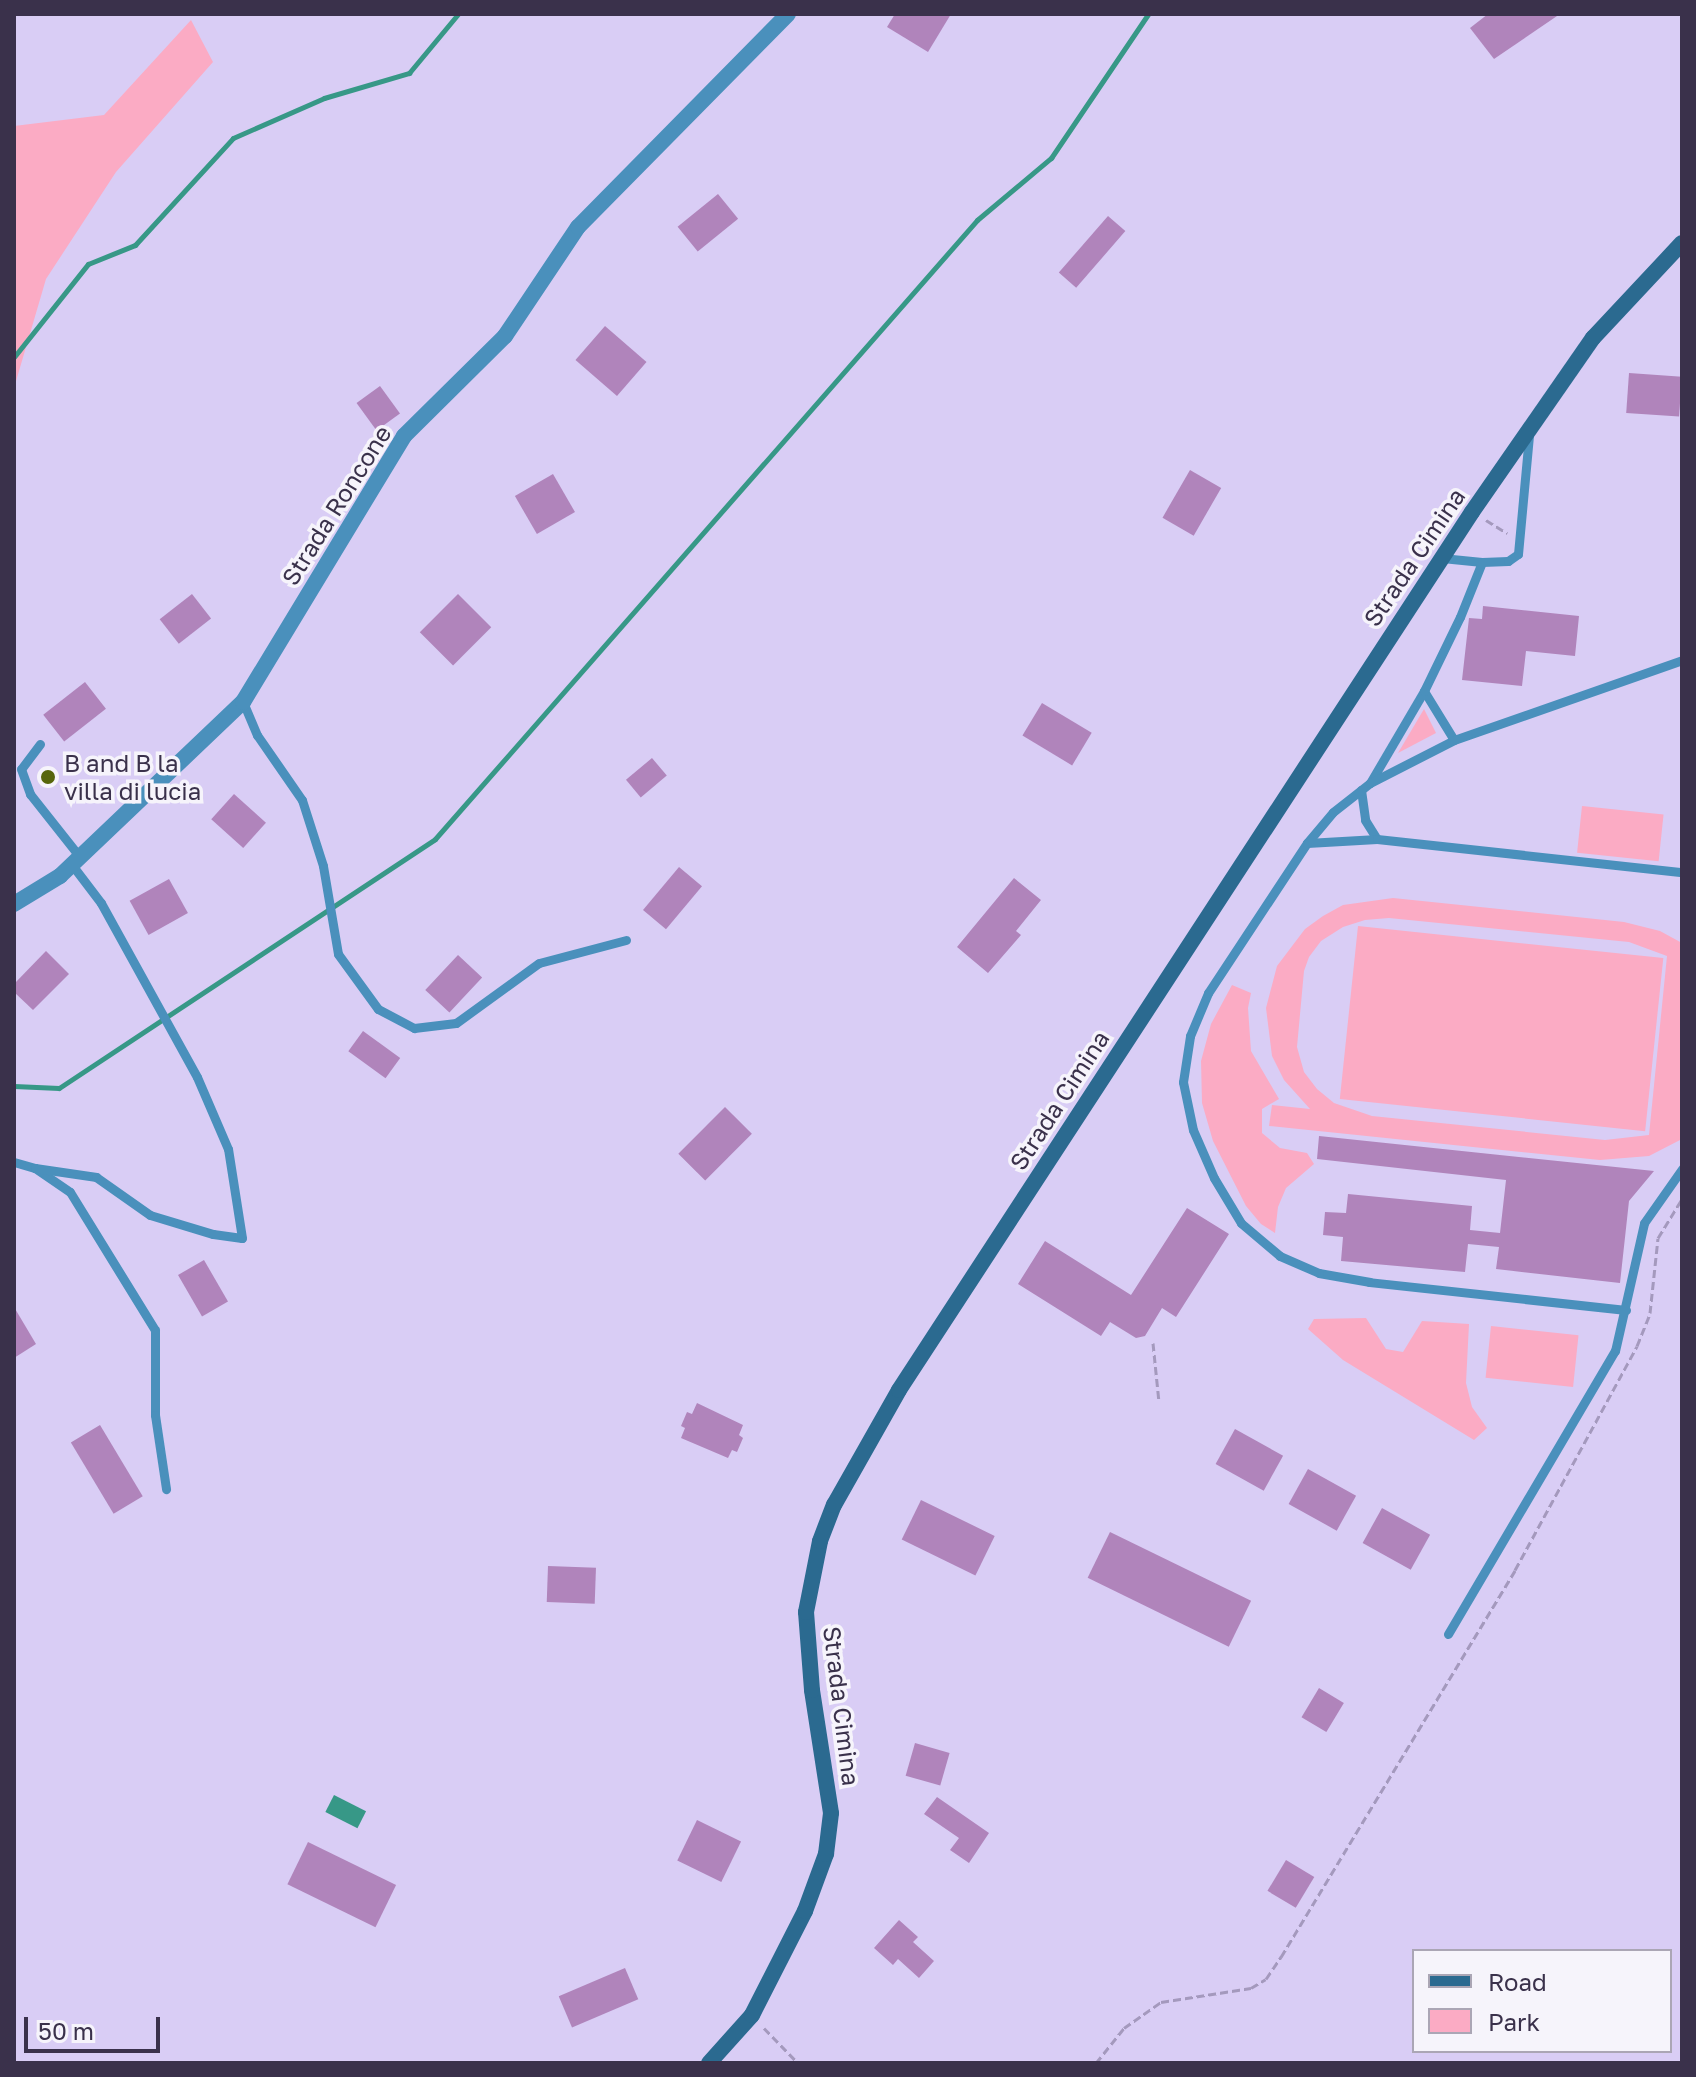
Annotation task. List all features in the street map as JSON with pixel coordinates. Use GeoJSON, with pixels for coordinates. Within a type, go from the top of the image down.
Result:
{"type":"FeatureCollection","features":[{"type":"Feature","properties":{"kind":"main road","name":"Strada Cimina"},"geometry":{"type":"LineString","coordinates":[[709,2063],[752,2015],[805,1911],[826,1854],[831,1813],[812,1690],[806,1612],[820,1541],[834,1505],[899,1390],[1472,512],[1593,338],[1682,243]]}},
{"type":"Feature","properties":{"kind":"street","name":"Strada Roncone"},"geometry":{"type":"LineString","coordinates":[[14,904],[76,861],[243,702],[404,436],[505,336],[578,227],[788,14]]}},
{"type":"Feature","properties":{"kind":"lane"},"geometry":{"type":"LineString","coordinates":[[1442,558],[1508,561],[1518,554],[1529,428]]}},
{"type":"Feature","properties":{"kind":"lane"},"geometry":{"type":"LineString","coordinates":[[1370,783],[1424,691],[1482,562]]}},
{"type":"Feature","properties":{"kind":"lane"},"geometry":{"type":"LineString","coordinates":[[1626,1310],[1370,1282],[1319,1273],[1280,1256],[1241,1223],[1214,1178],[1193,1130],[1183,1082],[1190,1036],[1208,993],[1307,843],[1333,812],[1370,783],[1454,740],[1682,660]]}},
{"type":"Feature","properties":{"kind":"lane"},"geometry":{"type":"LineString","coordinates":[[1424,691],[1454,740]]}},
{"type":"Feature","properties":{"kind":"lane"},"geometry":{"type":"LineString","coordinates":[[243,702],[257,735],[302,800],[323,866],[338,954],[378,1009],[414,1028],[456,1023],[539,963],[626,940]]}},
{"type":"Feature","properties":{"kind":"lane"},"geometry":{"type":"LineString","coordinates":[[14,1162],[96,1177],[150,1215],[213,1234],[242,1238],[228,1149],[197,1077],[101,903],[30,794],[21,769],[40,744]]}},
{"type":"Feature","properties":{"kind":"lane"},"geometry":{"type":"LineString","coordinates":[[1361,790],[1365,820],[1377,839]]}},
{"type":"Feature","properties":{"kind":"lane"},"geometry":{"type":"LineString","coordinates":[[1307,843],[1377,839],[1682,872]]}},
{"type":"Feature","properties":{"kind":"lane"},"geometry":{"type":"LineString","coordinates":[[35,1168],[70,1192],[155,1330],[155,1415],[166,1489]]}},
{"type":"Feature","properties":{"kind":"lane"},"geometry":{"type":"LineString","coordinates":[[1448,1634],[1615,1351],[1644,1223],[1682,1169]]}},
{"type":"Feature","properties":{"kind":"path"},"geometry":{"type":"LineString","coordinates":[[1472,512],[1521,541]]}},
{"type":"Feature","properties":{"kind":"path"},"geometry":{"type":"LineString","coordinates":[[1096,2063],[1124,2028],[1161,2002],[1251,1988],[1266,1979],[1281,1957],[1515,1570],[1637,1346],[1650,1313],[1658,1238],[1682,1199]]}},
{"type":"Feature","properties":{"kind":"path"},"geometry":{"type":"LineString","coordinates":[[1153,1343],[1159,1402]]}},
{"type":"Feature","properties":{"kind":"path"},"geometry":{"type":"LineString","coordinates":[[752,2015],[798,2063]]}},
{"type":"Feature","properties":{"kind":"green space"},"geometry":{"type":"Polygon","coordinates":[[[191,20],[213,62],[116,172],[46,279],[14,388],[14,126],[104,115],[191,20]]]}},
{"type":"Feature","properties":{"kind":"green space"},"geometry":{"type":"Polygon","coordinates":[[[1424,709],[1436,733],[1398,753],[1424,709]]]}},
{"type":"Feature","properties":{"kind":"green space"},"geometry":{"type":"Polygon","coordinates":[[[1582,806],[1664,815],[1659,861],[1577,853],[1582,806]]]}},
{"type":"Feature","properties":{"kind":"green space"},"geometry":{"type":"Polygon","coordinates":[[[1393,898],[1624,922],[1660,931],[1682,943],[1682,1139],[1649,1156],[1600,1160],[1269,1126],[1272,1105],[1310,1109],[1284,1080],[1272,1056],[1266,1008],[1277,966],[1305,929],[1343,905],[1393,898]],[[1389,918],[1365,920],[1343,927],[1321,941],[1309,957],[1304,971],[1297,1047],[1304,1072],[1317,1089],[1334,1103],[1372,1116],[1605,1140],[1649,1135],[1667,956],[1629,942],[1389,918]]]}},
{"type":"Feature","properties":{"kind":"green space"},"geometry":{"type":"Polygon","coordinates":[[[1358,926],[1663,958],[1645,1131],[1340,1099],[1358,926]]]}},
{"type":"Feature","properties":{"kind":"green space"},"geometry":{"type":"Polygon","coordinates":[[[1232,985],[1251,993],[1248,1008],[1251,1051],[1279,1099],[1262,1109],[1262,1133],[1280,1148],[1307,1153],[1314,1164],[1286,1188],[1278,1207],[1275,1233],[1261,1224],[1246,1206],[1213,1141],[1202,1103],[1201,1061],[1211,1024],[1232,985]]]}},
{"type":"Feature","properties":{"kind":"green space"},"geometry":{"type":"Polygon","coordinates":[[[1366,1318],[1386,1349],[1403,1352],[1422,1321],[1469,1324],[1466,1383],[1472,1407],[1487,1428],[1474,1440],[1343,1360],[1308,1329],[1314,1319],[1366,1318]]]}},
{"type":"Feature","properties":{"kind":"green space"},"geometry":{"type":"Polygon","coordinates":[[[1491,1326],[1579,1335],[1573,1387],[1486,1378],[1491,1326]]]}},
{"type":"Feature","properties":{"kind":"shaded area"},"geometry":{"type":"Polygon","coordinates":[[[334,1795],[366,1811],[357,1828],[325,1812],[334,1795]]]}},
{"type":"Feature","properties":{"kind":"building"},"geometry":{"type":"Polygon","coordinates":[[[895,14],[951,14],[928,52],[887,27],[895,14]]]}},
{"type":"Feature","properties":{"kind":"building"},"geometry":{"type":"Polygon","coordinates":[[[1488,14],[1560,14],[1494,59],[1470,28],[1488,14]]]}},
{"type":"Feature","properties":{"kind":"building"},"geometry":{"type":"Polygon","coordinates":[[[718,194],[738,219],[698,252],[678,227],[718,194]]]}},
{"type":"Feature","properties":{"kind":"building"},"geometry":{"type":"Polygon","coordinates":[[[1108,216],[1125,231],[1076,288],[1059,273],[1108,216]]]}},
{"type":"Feature","properties":{"kind":"building"},"geometry":{"type":"Polygon","coordinates":[[[605,326],[647,362],[617,396],[575,360],[605,326]]]}},
{"type":"Feature","properties":{"kind":"building"},"geometry":{"type":"Polygon","coordinates":[[[1629,373],[1682,377],[1679,417],[1626,413],[1629,373]]]}},
{"type":"Feature","properties":{"kind":"building"},"geometry":{"type":"Polygon","coordinates":[[[380,386],[400,414],[377,431],[357,403],[380,386]]]}},
{"type":"Feature","properties":{"kind":"building"},"geometry":{"type":"Polygon","coordinates":[[[1190,470],[1221,488],[1194,536],[1162,518],[1190,470]]]}},
{"type":"Feature","properties":{"kind":"building"},"geometry":{"type":"Polygon","coordinates":[[[553,474],[575,512],[537,534],[515,496],[553,474]]]}},
{"type":"Feature","properties":{"kind":"building"},"geometry":{"type":"Polygon","coordinates":[[[192,594],[211,618],[179,644],[160,619],[192,594]]]}},
{"type":"Feature","properties":{"kind":"building"},"geometry":{"type":"Polygon","coordinates":[[[458,594],[491,627],[453,665],[420,632],[458,594]]]}},
{"type":"Feature","properties":{"kind":"building"},"geometry":{"type":"Polygon","coordinates":[[[1483,606],[1579,616],[1575,656],[1526,651],[1522,686],[1462,680],[1469,618],[1482,619],[1483,606]]]}},
{"type":"Feature","properties":{"kind":"building"},"geometry":{"type":"Polygon","coordinates":[[[85,682],[106,709],[64,741],[43,715],[85,682]]]}},
{"type":"Feature","properties":{"kind":"building"},"geometry":{"type":"Polygon","coordinates":[[[1042,703],[1092,733],[1072,765],[1022,736],[1042,703]]]}},
{"type":"Feature","properties":{"kind":"building"},"geometry":{"type":"Polygon","coordinates":[[[652,758],[667,776],[641,797],[626,780],[652,758]]]}},
{"type":"Feature","properties":{"kind":"building"},"geometry":{"type":"Polygon","coordinates":[[[234,794],[266,823],[243,848],[211,819],[234,794]]]}},
{"type":"Feature","properties":{"kind":"building"},"geometry":{"type":"Polygon","coordinates":[[[679,867],[702,886],[666,929],[643,910],[679,867]]]}},
{"type":"Feature","properties":{"kind":"building"},"geometry":{"type":"Polygon","coordinates":[[[1014,878],[1041,900],[1016,931],[1021,935],[988,973],[957,947],[1014,878]]]}},
{"type":"Feature","properties":{"kind":"building"},"geometry":{"type":"Polygon","coordinates":[[[169,879],[188,913],[149,935],[130,901],[169,879]]]}},
{"type":"Feature","properties":{"kind":"building"},"geometry":{"type":"Polygon","coordinates":[[[46,951],[69,974],[33,1010],[14,992],[14,984],[46,951]]]}},
{"type":"Feature","properties":{"kind":"building"},"geometry":{"type":"Polygon","coordinates":[[[458,955],[482,978],[449,1013],[425,990],[458,955]]]}},
{"type":"Feature","properties":{"kind":"building"},"geometry":{"type":"Polygon","coordinates":[[[363,1031],[400,1058],[386,1078],[348,1051],[363,1031]]]}},
{"type":"Feature","properties":{"kind":"building"},"geometry":{"type":"Polygon","coordinates":[[[725,1107],[752,1134],[705,1181],[678,1154],[725,1107]]]}},
{"type":"Feature","properties":{"kind":"building"},"geometry":{"type":"Polygon","coordinates":[[[1319,1136],[1654,1171],[1629,1201],[1620,1283],[1496,1269],[1499,1247],[1468,1244],[1465,1272],[1341,1261],[1343,1237],[1323,1235],[1325,1212],[1346,1213],[1348,1194],[1472,1206],[1470,1230],[1500,1233],[1506,1180],[1317,1159],[1319,1136]]]}},
{"type":"Feature","properties":{"kind":"building"},"geometry":{"type":"Polygon","coordinates":[[[1187,1208],[1229,1234],[1176,1317],[1162,1308],[1145,1336],[1136,1338],[1110,1322],[1101,1336],[1018,1284],[1045,1241],[1131,1295],[1187,1208]]]}},
{"type":"Feature","properties":{"kind":"building"},"geometry":{"type":"Polygon","coordinates":[[[204,1260],[228,1302],[202,1317],[178,1275],[204,1260]]]}},
{"type":"Feature","properties":{"kind":"building"},"geometry":{"type":"Polygon","coordinates":[[[14,1307],[36,1344],[14,1358],[14,1307]]]}},
{"type":"Feature","properties":{"kind":"building"},"geometry":{"type":"Polygon","coordinates":[[[697,1403],[743,1425],[739,1435],[743,1438],[737,1452],[732,1450],[728,1458],[681,1438],[685,1428],[681,1426],[687,1412],[692,1414],[697,1403]]]}},
{"type":"Feature","properties":{"kind":"building"},"geometry":{"type":"Polygon","coordinates":[[[100,1425],[143,1496],[114,1514],[71,1443],[100,1425]]]}},
{"type":"Feature","properties":{"kind":"building"},"geometry":{"type":"Polygon","coordinates":[[[1235,1429],[1283,1456],[1264,1491],[1216,1464],[1235,1429]]]}},
{"type":"Feature","properties":{"kind":"building"},"geometry":{"type":"Polygon","coordinates":[[[1308,1469],[1356,1496],[1337,1531],[1289,1504],[1308,1469]]]}},
{"type":"Feature","properties":{"kind":"building"},"geometry":{"type":"Polygon","coordinates":[[[921,1500],[995,1536],[975,1575],[902,1540],[921,1500]]]}},
{"type":"Feature","properties":{"kind":"building"},"geometry":{"type":"Polygon","coordinates":[[[1382,1508],[1430,1535],[1411,1570],[1363,1543],[1382,1508]]]}},
{"type":"Feature","properties":{"kind":"building"},"geometry":{"type":"Polygon","coordinates":[[[1110,1532],[1251,1601],[1229,1647],[1088,1578],[1110,1532]]]}},
{"type":"Feature","properties":{"kind":"building"},"geometry":{"type":"Polygon","coordinates":[[[548,1566],[596,1568],[595,1604],[547,1602],[548,1566]]]}},
{"type":"Feature","properties":{"kind":"building"},"geometry":{"type":"Polygon","coordinates":[[[1319,1688],[1344,1703],[1326,1732],[1301,1717],[1319,1688]]]}},
{"type":"Feature","properties":{"kind":"building"},"geometry":{"type":"Polygon","coordinates":[[[915,1743],[950,1753],[940,1786],[906,1776],[915,1743]]]}},
{"type":"Feature","properties":{"kind":"building"},"geometry":{"type":"Polygon","coordinates":[[[937,1797],[989,1833],[969,1863],[950,1850],[959,1838],[924,1814],[937,1797]]]}},
{"type":"Feature","properties":{"kind":"building"},"geometry":{"type":"Polygon","coordinates":[[[697,1820],[741,1841],[721,1882],[677,1860],[697,1820]]]}},
{"type":"Feature","properties":{"kind":"building"},"geometry":{"type":"Polygon","coordinates":[[[308,1842],[396,1885],[375,1927],[287,1884],[308,1842]]]}},
{"type":"Feature","properties":{"kind":"building"},"geometry":{"type":"Polygon","coordinates":[[[1286,1860],[1314,1877],[1296,1908],[1267,1891],[1286,1860]]]}},
{"type":"Feature","properties":{"kind":"building"},"geometry":{"type":"Polygon","coordinates":[[[899,1920],[918,1937],[913,1942],[934,1961],[919,1978],[898,1959],[893,1965],[874,1948],[899,1920]]]}},
{"type":"Feature","properties":{"kind":"building"},"geometry":{"type":"Polygon","coordinates":[[[625,1968],[638,1999],[572,2027],[559,1996],[625,1968]]]}},
{"type":"Feature","properties":{"kind":"waterway"},"geometry":{"type":"LineString","coordinates":[[14,357],[88,264],[135,245],[233,138],[324,98],[409,73],[458,14]]}},
{"type":"Feature","properties":{"kind":"waterway"},"geometry":{"type":"LineString","coordinates":[[14,1086],[59,1088],[435,839],[977,220],[1051,158],[1148,14]]}},
{"type":"Feature","properties":{"kind":"place","name":"B and B la villa di lucia"},"geometry":{"type":"Point","coordinates":[48,777]}}]}
